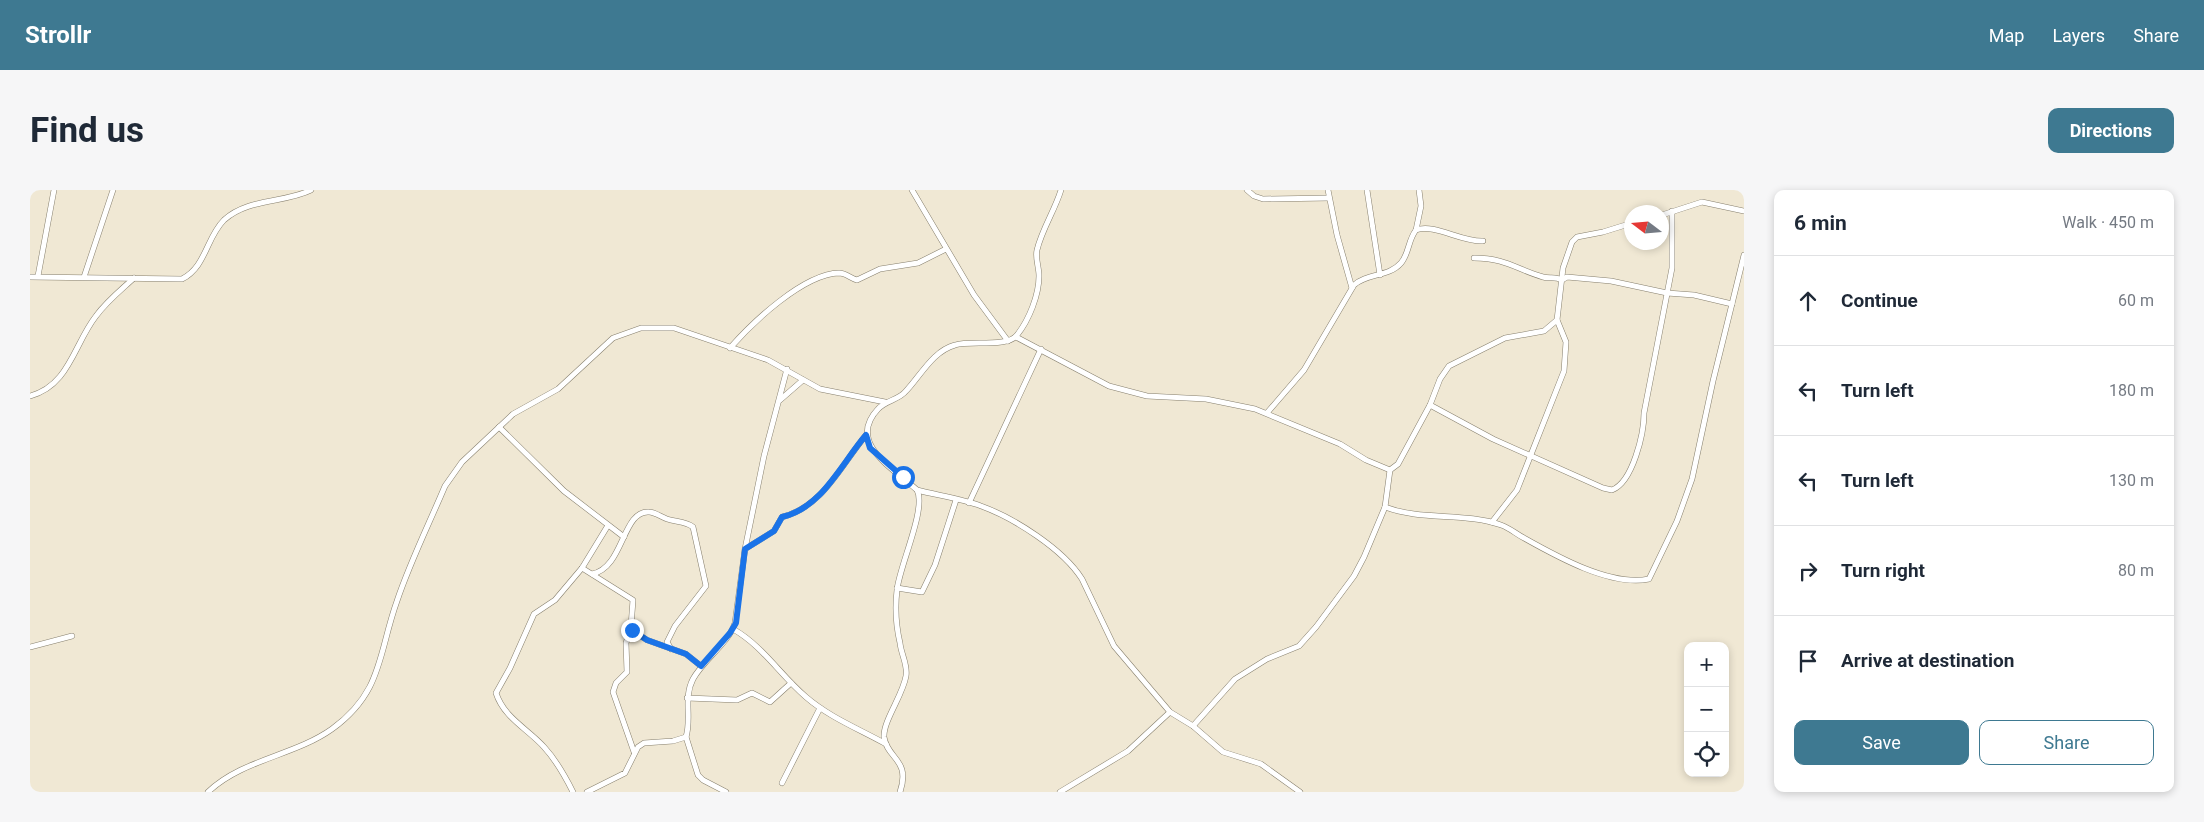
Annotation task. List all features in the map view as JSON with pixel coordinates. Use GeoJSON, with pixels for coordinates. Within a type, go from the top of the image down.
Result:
{"type":"FeatureCollection","features":[{"type":"Feature","properties":{"kind":"street"},"geometry":{"type":"LineString","coordinates":[[38,276],[54,190]]}},
{"type":"Feature","properties":{"kind":"street"},"geometry":{"type":"LineString","coordinates":[[84,277],[113,190]]}},
{"type":"Feature","properties":{"kind":"street"},"geometry":{"type":"LineString","coordinates":[[30,277],[134,277],[176,280],[188,276],[204,256],[215,233],[233,214],[265,201],[301,195],[311,190]]}},
{"type":"Feature","properties":{"kind":"street"},"geometry":{"type":"LineString","coordinates":[[912,190],[974,295],[1008,341]]}},
{"type":"Feature","properties":{"kind":"street"},"geometry":{"type":"LineString","coordinates":[[745,549],[774,531],[782,517],[796,514],[806,507],[836,477],[866,435],[872,416],[885,402],[904,394],[936,355],[956,344],[1008,341],[1016,337],[1039,287],[1037,249],[1061,190]]}},
{"type":"Feature","properties":{"kind":"street"},"geometry":{"type":"LineString","coordinates":[[1247,190],[1254,196],[1263,199],[1329,198]]}},
{"type":"Feature","properties":{"kind":"street"},"geometry":{"type":"LineString","coordinates":[[1328,190],[1352,288]]}},
{"type":"Feature","properties":{"kind":"street"},"geometry":{"type":"LineString","coordinates":[[1367,190],[1380,274]]}},
{"type":"Feature","properties":{"kind":"street"},"geometry":{"type":"LineString","coordinates":[[1267,413],[1304,370],[1352,288],[1362,279],[1392,270],[1401,263],[1416,230],[1421,206],[1419,190]]}},
{"type":"Feature","properties":{"kind":"street"},"geometry":{"type":"LineString","coordinates":[[1669,213],[1707,202],[1744,211]]}},
{"type":"Feature","properties":{"kind":"street"},"geometry":{"type":"LineString","coordinates":[[1430,405],[1493,439],[1608,490],[1616,489],[1623,482],[1644,430],[1644,413],[1672,268],[1672,212]]}},
{"type":"Feature","properties":{"kind":"street"},"geometry":{"type":"LineString","coordinates":[[1492,522],[1517,490],[1566,363],[1564,334],[1558,320],[1566,255],[1577,237],[1624,225]]}},
{"type":"Feature","properties":{"kind":"street"},"geometry":{"type":"LineString","coordinates":[[1416,230],[1425,228],[1468,241],[1482,241]]}},
{"type":"Feature","properties":{"kind":"street"},"geometry":{"type":"LineString","coordinates":[[730,348],[771,307],[823,277],[839,273],[857,280],[880,269],[918,263],[946,249]]}},
{"type":"Feature","properties":{"kind":"street"},"geometry":{"type":"LineString","coordinates":[[1385,507],[1411,514],[1492,522],[1508,527],[1545,549],[1595,571],[1627,579],[1649,580],[1677,521],[1692,479],[1744,255]]}},
{"type":"Feature","properties":{"kind":"street"},"geometry":{"type":"LineString","coordinates":[[1474,258],[1495,258],[1544,278],[1554,277],[1562,280]]}},
{"type":"Feature","properties":{"kind":"street"},"geometry":{"type":"LineString","coordinates":[[30,396],[47,390],[62,375],[96,316],[134,277]]}},
{"type":"Feature","properties":{"kind":"street"},"geometry":{"type":"LineString","coordinates":[[1562,280],[1567,277],[1611,281],[1667,293],[1694,295],[1732,304]]}},
{"type":"Feature","properties":{"kind":"street"},"geometry":{"type":"LineString","coordinates":[[1193,726],[1235,678],[1267,659],[1294,649],[1304,642],[1356,572],[1385,507],[1390,470],[1398,464],[1430,405],[1440,379],[1448,366],[1505,338],[1544,331],[1558,320]]}},
{"type":"Feature","properties":{"kind":"street"},"geometry":{"type":"LineString","coordinates":[[208,792],[220,781],[243,768],[331,730],[349,715],[364,698],[376,677],[396,601],[445,486],[462,462],[519,410],[558,389],[613,338],[628,331],[653,326],[674,328],[730,348],[747,352],[787,369],[827,392],[885,402]]}},
{"type":"Feature","properties":{"kind":"street"},"geometry":{"type":"LineString","coordinates":[[1016,337],[1108,386],[1147,396],[1206,399],[1267,413],[1340,444],[1366,460],[1390,470]]}},
{"type":"Feature","properties":{"kind":"street"},"geometry":{"type":"LineString","coordinates":[[969,503],[1041,349]]}},
{"type":"Feature","properties":{"kind":"street"},"geometry":{"type":"LineString","coordinates":[[726,792],[703,780],[698,775],[686,737],[687,698],[701,666],[733,628],[738,611],[745,549],[764,456],[787,369]]}},
{"type":"Feature","properties":{"kind":"street"},"geometry":{"type":"LineString","coordinates":[[780,400],[804,380]]}},
{"type":"Feature","properties":{"kind":"street"},"geometry":{"type":"LineString","coordinates":[[500,427],[564,491],[607,527],[624,538]]}},
{"type":"Feature","properties":{"kind":"street"},"geometry":{"type":"LineString","coordinates":[[866,435],[870,448],[917,490],[969,503],[1000,515],[1049,544],[1068,561],[1082,579],[1114,646],[1170,712],[1193,726],[1223,752],[1261,764],[1300,792]]}},
{"type":"Feature","properties":{"kind":"street"},"geometry":{"type":"LineString","coordinates":[[886,744],[884,731],[901,696],[907,674],[896,619],[897,588],[920,501],[917,490]]}},
{"type":"Feature","properties":{"kind":"street"},"geometry":{"type":"LineString","coordinates":[[897,588],[922,592],[935,565],[956,500]]}},
{"type":"Feature","properties":{"kind":"street"},"geometry":{"type":"LineString","coordinates":[[592,574],[605,569],[624,538],[630,524],[642,512],[649,512],[665,519],[689,524],[694,530],[706,586],[671,633],[667,642],[671,648]]}},
{"type":"Feature","properties":{"kind":"street"},"geometry":{"type":"LineString","coordinates":[[573,792],[564,774],[545,747],[512,719],[496,693],[510,668],[534,614],[556,600],[582,568],[607,527]]}},
{"type":"Feature","properties":{"kind":"street"},"geometry":{"type":"LineString","coordinates":[[582,568],[633,600],[631,628],[626,643],[627,672],[616,683],[613,692],[634,753]]}},
{"type":"Feature","properties":{"kind":"street"},"geometry":{"type":"LineString","coordinates":[[631,628],[647,640],[686,654],[701,666]]}},
{"type":"Feature","properties":{"kind":"street"},"geometry":{"type":"LineString","coordinates":[[733,628],[754,642],[791,683],[820,708],[886,744],[899,760],[902,768],[903,784],[900,792]]}},
{"type":"Feature","properties":{"kind":"street"},"geometry":{"type":"LineString","coordinates":[[30,647],[72,636]]}},
{"type":"Feature","properties":{"kind":"street"},"geometry":{"type":"LineString","coordinates":[[687,698],[737,700],[752,693],[770,702],[791,683]]}},
{"type":"Feature","properties":{"kind":"street"},"geometry":{"type":"LineString","coordinates":[[782,783],[820,708]]}},
{"type":"Feature","properties":{"kind":"street"},"geometry":{"type":"LineString","coordinates":[[1060,792],[1128,751],[1170,712]]}},
{"type":"Feature","properties":{"kind":"street"},"geometry":{"type":"LineString","coordinates":[[588,792],[625,773],[638,747],[644,744],[673,741],[686,737]]}},
{"type":"Feature","properties":{"kind":"route"},"geometry":{"type":"LineString","coordinates":[[632,630],[647,640],[686,654],[701,666],[730,633],[736,623],[745,549],[774,531],[782,517],[796,514],[806,507],[836,477],[866,435],[870,448],[903,477]]}}]}
